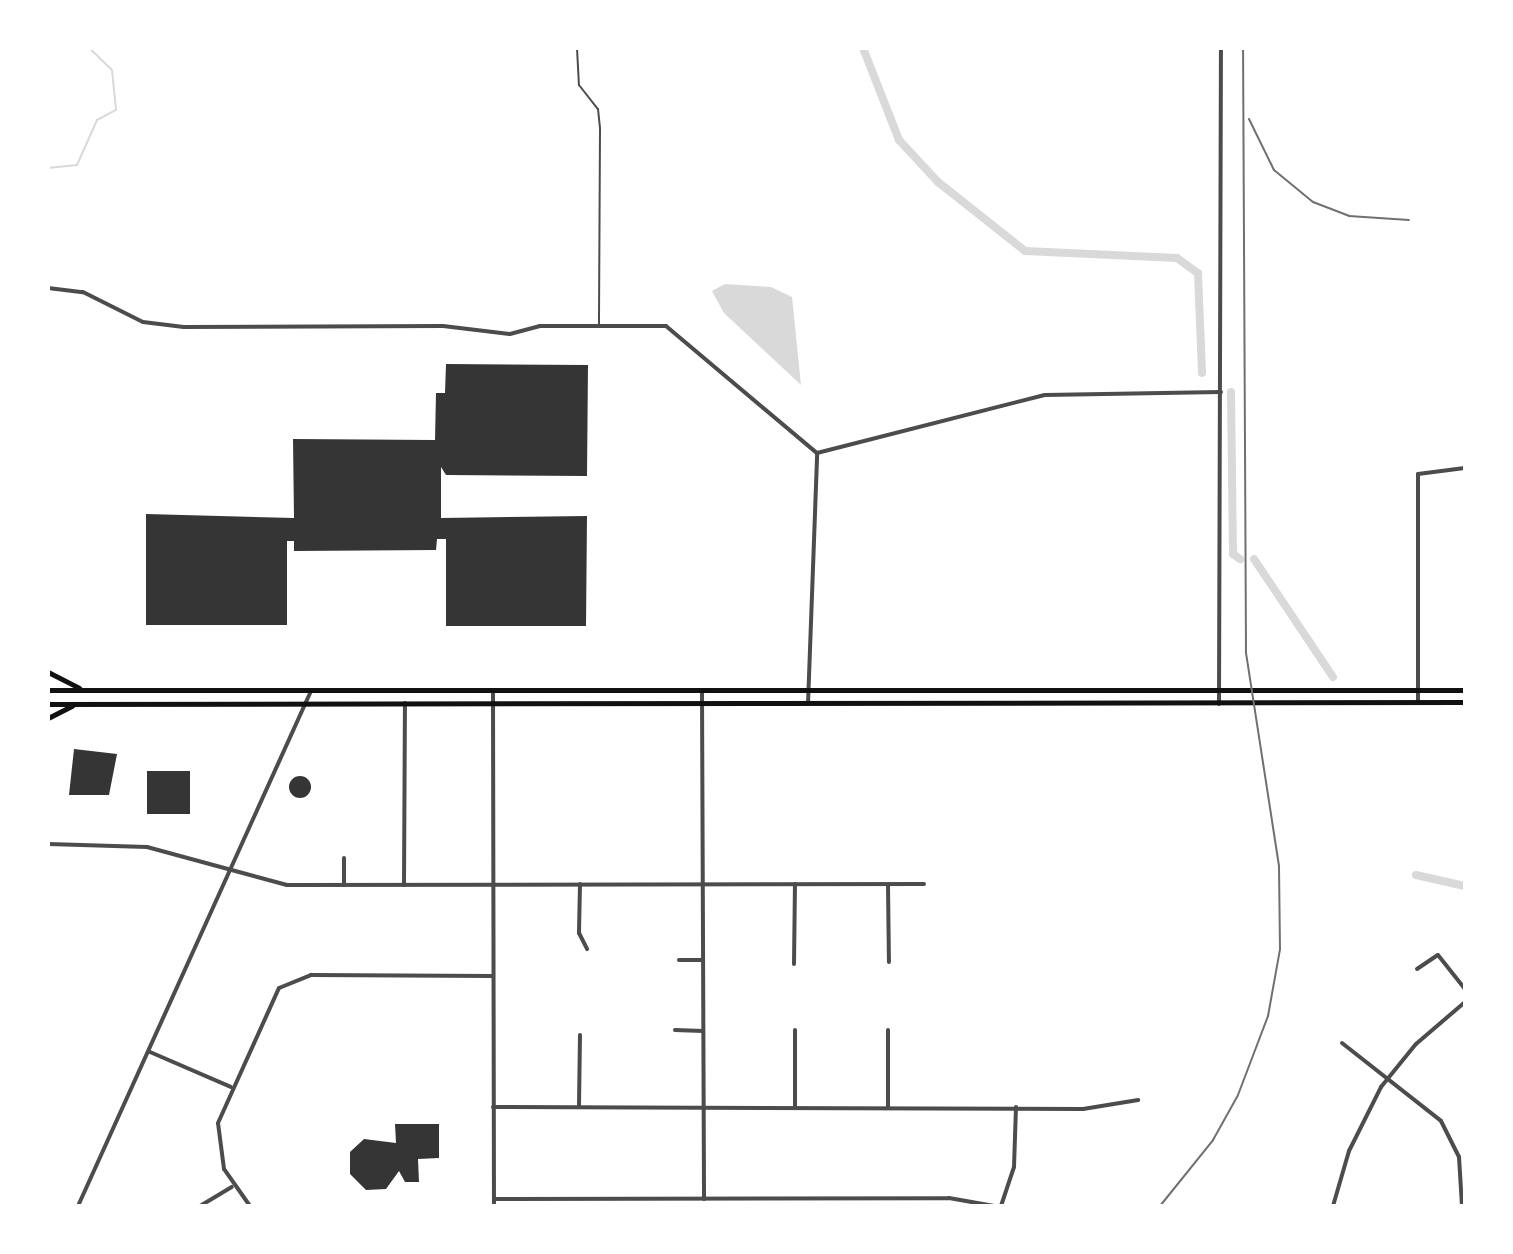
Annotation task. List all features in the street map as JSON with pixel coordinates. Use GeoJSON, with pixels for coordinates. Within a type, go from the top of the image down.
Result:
{"type":"FeatureCollection","features":[{"type":"Feature","properties":{"kind":"main road"},"geometry":{"type":"LineString","coordinates":[[48,672],[84,690]]}},
{"type":"Feature","properties":{"kind":"main road"},"geometry":{"type":"LineString","coordinates":[[48,690],[1465,690]]}},
{"type":"Feature","properties":{"kind":"main road"},"geometry":{"type":"LineString","coordinates":[[48,704],[1465,702]]}},
{"type":"Feature","properties":{"kind":"main road"},"geometry":{"type":"LineString","coordinates":[[48,718],[80,704]]}},
{"type":"Feature","properties":{"kind":"street"},"geometry":{"type":"LineString","coordinates":[[1219,704],[1221,48]]}},
{"type":"Feature","properties":{"kind":"street"},"geometry":{"type":"LineString","coordinates":[[48,288],[83,292],[143,322],[184,327],[443,326],[510,334],[599,325],[676,331],[817,453]]}},
{"type":"Feature","properties":{"kind":"street"},"geometry":{"type":"LineString","coordinates":[[817,453],[1045,395],[1221,392]]}},
{"type":"Feature","properties":{"kind":"street"},"geometry":{"type":"LineString","coordinates":[[808,704],[817,453]]}},
{"type":"Feature","properties":{"kind":"street"},"geometry":{"type":"LineString","coordinates":[[1418,702],[1420,470],[1465,468]]}},
{"type":"Feature","properties":{"kind":"street"},"geometry":{"type":"LineString","coordinates":[[78,1206],[311,691]]}},
{"type":"Feature","properties":{"kind":"street"},"geometry":{"type":"LineString","coordinates":[[493,691],[494,1206]]}},
{"type":"Feature","properties":{"kind":"street"},"geometry":{"type":"LineString","coordinates":[[702,692],[704,1199]]}},
{"type":"Feature","properties":{"kind":"street"},"geometry":{"type":"LineString","coordinates":[[404,885],[405,702]]}},
{"type":"Feature","properties":{"kind":"street"},"geometry":{"type":"LineString","coordinates":[[48,844],[147,847],[275,883],[924,884]]}},
{"type":"Feature","properties":{"kind":"street"},"geometry":{"type":"LineString","coordinates":[[344,858],[344,885]]}},
{"type":"Feature","properties":{"kind":"street"},"geometry":{"type":"LineString","coordinates":[[580,884],[579,933],[587,949]]}},
{"type":"Feature","properties":{"kind":"street"},"geometry":{"type":"LineString","coordinates":[[794,964],[795,884]]}},
{"type":"Feature","properties":{"kind":"street"},"geometry":{"type":"LineString","coordinates":[[888,885],[889,962]]}},
{"type":"Feature","properties":{"kind":"street"},"geometry":{"type":"LineString","coordinates":[[1417,969],[1438,955],[1465,989]]}},
{"type":"Feature","properties":{"kind":"street"},"geometry":{"type":"LineString","coordinates":[[679,960],[703,960]]}},
{"type":"Feature","properties":{"kind":"street"},"geometry":{"type":"LineString","coordinates":[[250,1206],[232,1187],[217,1132],[231,1087],[276,992],[292,979],[492,976]]}},
{"type":"Feature","properties":{"kind":"street"},"geometry":{"type":"LineString","coordinates":[[1333,1206],[1355,1134],[1388,1077],[1465,1002]]}},
{"type":"Feature","properties":{"kind":"street"},"geometry":{"type":"LineString","coordinates":[[675,1030],[703,1031]]}},
{"type":"Feature","properties":{"kind":"street"},"geometry":{"type":"LineString","coordinates":[[795,1030],[795,1107]]}},
{"type":"Feature","properties":{"kind":"street"},"geometry":{"type":"LineString","coordinates":[[888,1030],[888,1107]]}},
{"type":"Feature","properties":{"kind":"street"},"geometry":{"type":"LineString","coordinates":[[579,1106],[580,1035]]}},
{"type":"Feature","properties":{"kind":"street"},"geometry":{"type":"LineString","coordinates":[[1342,1043],[1425,1104],[1449,1134],[1461,1167],[1462,1206]]}},
{"type":"Feature","properties":{"kind":"street"},"geometry":{"type":"LineString","coordinates":[[150,1052],[231,1087]]}},
{"type":"Feature","properties":{"kind":"street"},"geometry":{"type":"LineString","coordinates":[[493,1107],[1083,1109],[1138,1100]]}},
{"type":"Feature","properties":{"kind":"street"},"geometry":{"type":"LineString","coordinates":[[1001,1206],[1014,1167],[1016,1107]]}},
{"type":"Feature","properties":{"kind":"street"},"geometry":{"type":"LineString","coordinates":[[200,1206],[232,1187]]}},
{"type":"Feature","properties":{"kind":"street"},"geometry":{"type":"LineString","coordinates":[[588,1198],[588,1206]]}},
{"type":"Feature","properties":{"kind":"street"},"geometry":{"type":"LineString","coordinates":[[494,1199],[971,1198],[994,1206]]}},
{"type":"Feature","properties":{"kind":"street"},"geometry":{"type":"LineString","coordinates":[[677,1199],[677,1206]]}},
{"type":"Feature","properties":{"kind":"street"},"geometry":{"type":"LineString","coordinates":[[767,1199],[767,1206]]}},
{"type":"Feature","properties":{"kind":"street"},"geometry":{"type":"LineString","coordinates":[[1033,1206],[1107,1206]]}},
{"type":"Feature","properties":{"kind":"lane"},"geometry":{"type":"LineString","coordinates":[[577,48],[579,85],[598,109],[600,129],[599,325]]}},
{"type":"Feature","properties":{"kind":"shaded area"},"geometry":{"type":"Polygon","coordinates":[[[725,284],[771,287],[792,297],[801,385],[724,313],[712,291],[725,284]]]}},
{"type":"Feature","properties":{"kind":"building"},"geometry":{"type":"Polygon","coordinates":[[[446,364],[588,365],[587,476],[446,475],[441,467],[441,518],[587,516],[586,626],[446,626],[446,539],[437,539],[436,550],[294,551],[294,541],[287,541],[287,625],[146,625],[146,514],[294,518],[293,439],[435,440],[436,393],[445,393],[446,364]]]}},
{"type":"Feature","properties":{"kind":"building"},"geometry":{"type":"Polygon","coordinates":[[[74,749],[117,754],[109,795],[69,795],[74,749]]]}},
{"type":"Feature","properties":{"kind":"building"},"geometry":{"type":"Polygon","coordinates":[[[147,771],[190,771],[190,814],[147,814],[147,771]]]}},
{"type":"Feature","properties":{"kind":"building"},"geometry":{"type":"Polygon","coordinates":[[[300,776],[308,779],[311,787],[308,795],[300,798],[292,795],[289,787],[292,779],[300,776]]]}},
{"type":"Feature","properties":{"kind":"building"},"geometry":{"type":"Polygon","coordinates":[[[395,1124],[439,1124],[439,1158],[418,1159],[419,1182],[405,1182],[399,1171],[386,1189],[366,1190],[350,1174],[350,1152],[364,1139],[396,1143],[395,1124]]]}},
{"type":"Feature","properties":{"kind":"waterway"},"geometry":{"type":"LineString","coordinates":[[48,168],[77,165],[97,120],[116,110],[112,70],[89,48]]}},
{"type":"Feature","properties":{"kind":"waterway"},"geometry":{"type":"LineString","coordinates":[[863,48],[899,140],[938,182],[1025,251],[1177,258],[1198,273],[1202,373]]}},
{"type":"Feature","properties":{"kind":"waterway"},"geometry":{"type":"LineString","coordinates":[[1231,392],[1233,554],[1240,559]]}},
{"type":"Feature","properties":{"kind":"waterway"},"geometry":{"type":"LineString","coordinates":[[1254,559],[1333,677]]}},
{"type":"Feature","properties":{"kind":"waterway"},"geometry":{"type":"LineString","coordinates":[[1416,875],[1465,886]]}},
{"type":"Feature","properties":{"kind":"railway"},"geometry":{"type":"LineString","coordinates":[[1160,1206],[1213,1140],[1238,1095],[1268,1016],[1280,949],[1279,866],[1246,652],[1243,48]]}},
{"type":"Feature","properties":{"kind":"railway"},"geometry":{"type":"LineString","coordinates":[[1249,119],[1274,170],[1313,202],[1349,216],[1409,220]]}}]}
